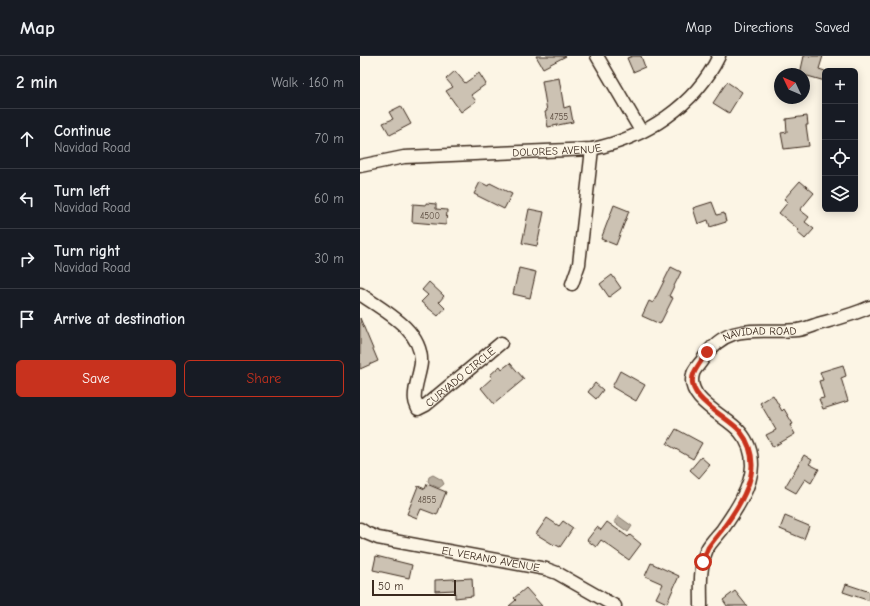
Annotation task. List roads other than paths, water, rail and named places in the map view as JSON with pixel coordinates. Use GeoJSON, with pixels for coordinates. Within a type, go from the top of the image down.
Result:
{"type":"FeatureCollection","features":[{"type":"Feature","properties":{"kind":"street"},"geometry":{"type":"LineString","coordinates":[[597,56],[642,131]]}},
{"type":"Feature","properties":{"kind":"street","name":"DOLORES AVENUE"},"geometry":{"type":"LineString","coordinates":[[360,166],[404,157],[592,149],[621,142],[661,121],[680,107],[705,80],[719,56]]}},
{"type":"Feature","properties":{"kind":"street"},"geometry":{"type":"LineString","coordinates":[[572,284],[579,264],[592,149]]}},
{"type":"Feature","properties":{"kind":"street","name":"CURVADO CIRCLE"},"geometry":{"type":"LineString","coordinates":[[360,294],[410,332],[418,346],[421,363],[414,400],[418,409],[426,406],[501,343]]}},
{"type":"Feature","properties":{"kind":"street","name":"NAVIDAD ROAD"},"geometry":{"type":"LineString","coordinates":[[701,606],[701,574],[708,548],[730,519],[741,500],[752,471],[752,464],[750,451],[745,438],[730,422],[704,403],[694,390],[692,382],[693,374],[714,344],[724,337],[732,334],[758,330],[799,330],[854,314],[870,307]]}},
{"type":"Feature","properties":{"kind":"street","name":"EL VERANO AVENUE"},"geometry":{"type":"LineString","coordinates":[[360,529],[378,538],[546,569],[557,573],[615,606]]}}]}
